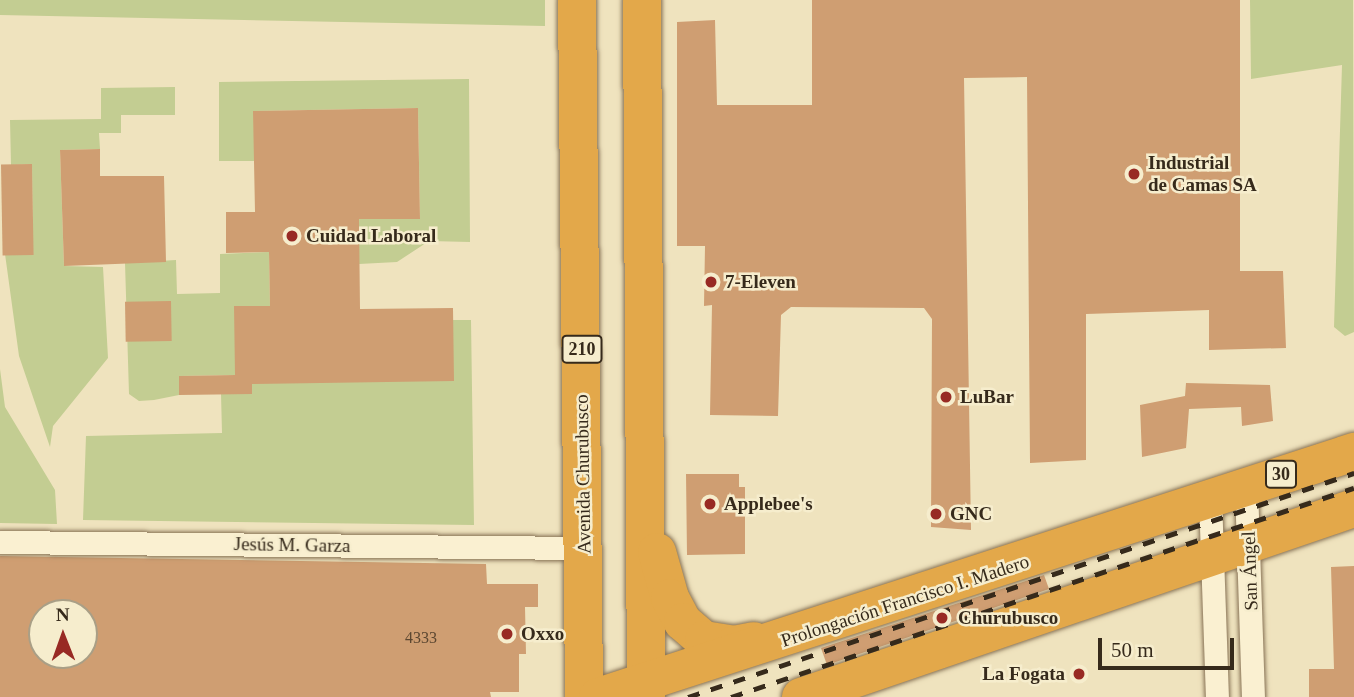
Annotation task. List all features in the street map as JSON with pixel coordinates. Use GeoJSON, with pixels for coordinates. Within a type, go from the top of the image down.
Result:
{"type":"FeatureCollection","features":[{"type":"Feature","properties":{"kind":"highway","name":"Avenida Churubusco"},"geometry":{"type":"LineString","coordinates":[[577,0],[584,697]]}},
{"type":"Feature","properties":{"kind":"highway"},"geometry":{"type":"LineString","coordinates":[[642,0],[646,691]]}},
{"type":"Feature","properties":{"kind":"highway","name":"30"},"geometry":{"type":"LineString","coordinates":[[1210,498],[1354,452]]}},
{"type":"Feature","properties":{"kind":"highway","name":"Prolongación Francisco I. Madero"},"geometry":{"type":"LineString","coordinates":[[598,697],[646,691],[805,633],[1210,498]]}},
{"type":"Feature","properties":{"kind":"highway"},"geometry":{"type":"LineString","coordinates":[[801,697],[1214,559],[1354,508]]}},
{"type":"Feature","properties":{"kind":"highway"},"geometry":{"type":"LineString","coordinates":[[646,511],[670,598],[683,622],[704,640],[734,645],[805,633]]}},
{"type":"Feature","properties":{"kind":"street","name":"San Ángel"},"geometry":{"type":"LineString","coordinates":[[1246,487],[1253,697]]}},
{"type":"Feature","properties":{"kind":"street","name":"San Ángel"},"geometry":{"type":"LineString","coordinates":[[1210,498],[1217,697]]}},
{"type":"Feature","properties":{"kind":"street","name":"Jesús M. Garza"},"geometry":{"type":"LineString","coordinates":[[0,542],[584,548]]}},
{"type":"Feature","properties":{"kind":"green space"},"geometry":{"type":"Polygon","coordinates":[[[0,0],[545,0],[545,26],[0,15],[0,0]]]}},
{"type":"Feature","properties":{"kind":"green space"},"geometry":{"type":"Polygon","coordinates":[[[1250,0],[1353,0],[1354,332],[1345,336],[1334,327],[1342,65],[1251,79],[1250,0]]]}},
{"type":"Feature","properties":{"kind":"green space"},"geometry":{"type":"Polygon","coordinates":[[[469,79],[470,242],[429,241],[397,262],[359,264],[359,219],[420,218],[418,108],[254,111],[254,161],[219,161],[219,82],[469,79]]]}},
{"type":"Feature","properties":{"kind":"green space"},"geometry":{"type":"Polygon","coordinates":[[[175,87],[175,115],[121,115],[121,133],[99,133],[100,149],[60,150],[64,266],[103,267],[108,358],[53,426],[50,447],[19,356],[5,254],[33,254],[32,164],[11,165],[10,120],[101,119],[101,88],[175,87]]]}},
{"type":"Feature","properties":{"kind":"green space"},"geometry":{"type":"Polygon","coordinates":[[[269,252],[270,306],[235,306],[235,375],[179,376],[179,395],[154,400],[139,401],[129,394],[125,263],[176,260],[177,294],[220,293],[220,254],[269,252]]]}},
{"type":"Feature","properties":{"kind":"green space"},"geometry":{"type":"Polygon","coordinates":[[[453,320],[471,320],[474,525],[83,520],[86,436],[222,433],[221,394],[251,394],[252,384],[453,320]]]}},
{"type":"Feature","properties":{"kind":"green space"},"geometry":{"type":"Polygon","coordinates":[[[0,369],[5,407],[55,490],[57,524],[0,523],[0,369]]]}},
{"type":"Feature","properties":{"kind":"building"},"geometry":{"type":"Polygon","coordinates":[[[812,0],[1240,0],[1240,271],[1283,271],[1286,348],[1209,350],[1209,310],[1086,314],[1086,460],[1030,463],[1027,77],[964,78],[971,530],[931,527],[932,319],[924,308],[791,307],[781,315],[778,416],[710,415],[712,305],[704,306],[705,246],[677,246],[677,22],[715,20],[717,105],[812,105],[812,0]]]}},
{"type":"Feature","properties":{"kind":"building","name":"Cuidad Laboral"},"geometry":{"type":"Polygon","coordinates":[[[418,108],[420,219],[359,219],[360,309],[453,308],[454,381],[252,384],[252,394],[179,395],[179,376],[235,375],[234,306],[270,306],[269,252],[226,253],[226,212],[255,212],[253,111],[418,108]]]}},
{"type":"Feature","properties":{"kind":"building"},"geometry":{"type":"Polygon","coordinates":[[[100,149],[100,176],[164,176],[166,262],[64,266],[60,150],[100,149]]]}},
{"type":"Feature","properties":{"kind":"building"},"geometry":{"type":"Polygon","coordinates":[[[32,164],[34,255],[3,256],[1,165],[32,164]]]}},
{"type":"Feature","properties":{"kind":"building"},"geometry":{"type":"Polygon","coordinates":[[[171,301],[172,341],[126,342],[125,302],[171,301]]]}},
{"type":"Feature","properties":{"kind":"building"},"geometry":{"type":"Polygon","coordinates":[[[1186,383],[1270,385],[1273,421],[1242,426],[1241,407],[1189,409],[1186,448],[1142,457],[1140,405],[1185,396],[1186,383]]]}},
{"type":"Feature","properties":{"kind":"building"},"geometry":{"type":"Polygon","coordinates":[[[686,474],[739,474],[739,487],[745,487],[745,554],[687,555],[686,474]]]}},
{"type":"Feature","properties":{"kind":"building"},"geometry":{"type":"Polygon","coordinates":[[[0,556],[486,564],[487,584],[538,584],[538,607],[525,607],[526,654],[519,654],[519,692],[490,692],[491,697],[0,697],[0,556]]]}},
{"type":"Feature","properties":{"kind":"building"},"geometry":{"type":"Polygon","coordinates":[[[1354,566],[1354,697],[1309,697],[1309,669],[1334,669],[1331,567],[1354,566]]]}},
{"type":"Feature","properties":{"kind":"building"},"geometry":{"type":"Polygon","coordinates":[[[1044,575],[1049,589],[827,665],[821,648],[1044,575]]]}},
{"type":"Feature","properties":{"kind":"railway"},"geometry":{"type":"LineString","coordinates":[[688,697],[1354,473]]}},
{"type":"Feature","properties":{"kind":"railway"},"geometry":{"type":"LineString","coordinates":[[731,697],[1354,488]]}},
{"type":"Feature","properties":{"kind":"place","name":"Industrial de Camas SA"},"geometry":{"type":"Point","coordinates":[1134,174]}},
{"type":"Feature","properties":{"kind":"place","name":"Cuidad Laboral"},"geometry":{"type":"Point","coordinates":[292,236]}},
{"type":"Feature","properties":{"kind":"place","name":"7-Eleven"},"geometry":{"type":"Point","coordinates":[711,282]}},
{"type":"Feature","properties":{"kind":"place","name":"LuBar"},"geometry":{"type":"Point","coordinates":[946,397]}},
{"type":"Feature","properties":{"kind":"place","name":"Applebee's"},"geometry":{"type":"Point","coordinates":[710,504]}},
{"type":"Feature","properties":{"kind":"place","name":"GNC"},"geometry":{"type":"Point","coordinates":[936,514]}},
{"type":"Feature","properties":{"kind":"place","name":"Churubusco"},"geometry":{"type":"Point","coordinates":[942,618]}},
{"type":"Feature","properties":{"kind":"place","name":"Oxxo"},"geometry":{"type":"Point","coordinates":[507,634]}},
{"type":"Feature","properties":{"kind":"place","name":"La Fogata"},"geometry":{"type":"Point","coordinates":[1079,674]}}]}
